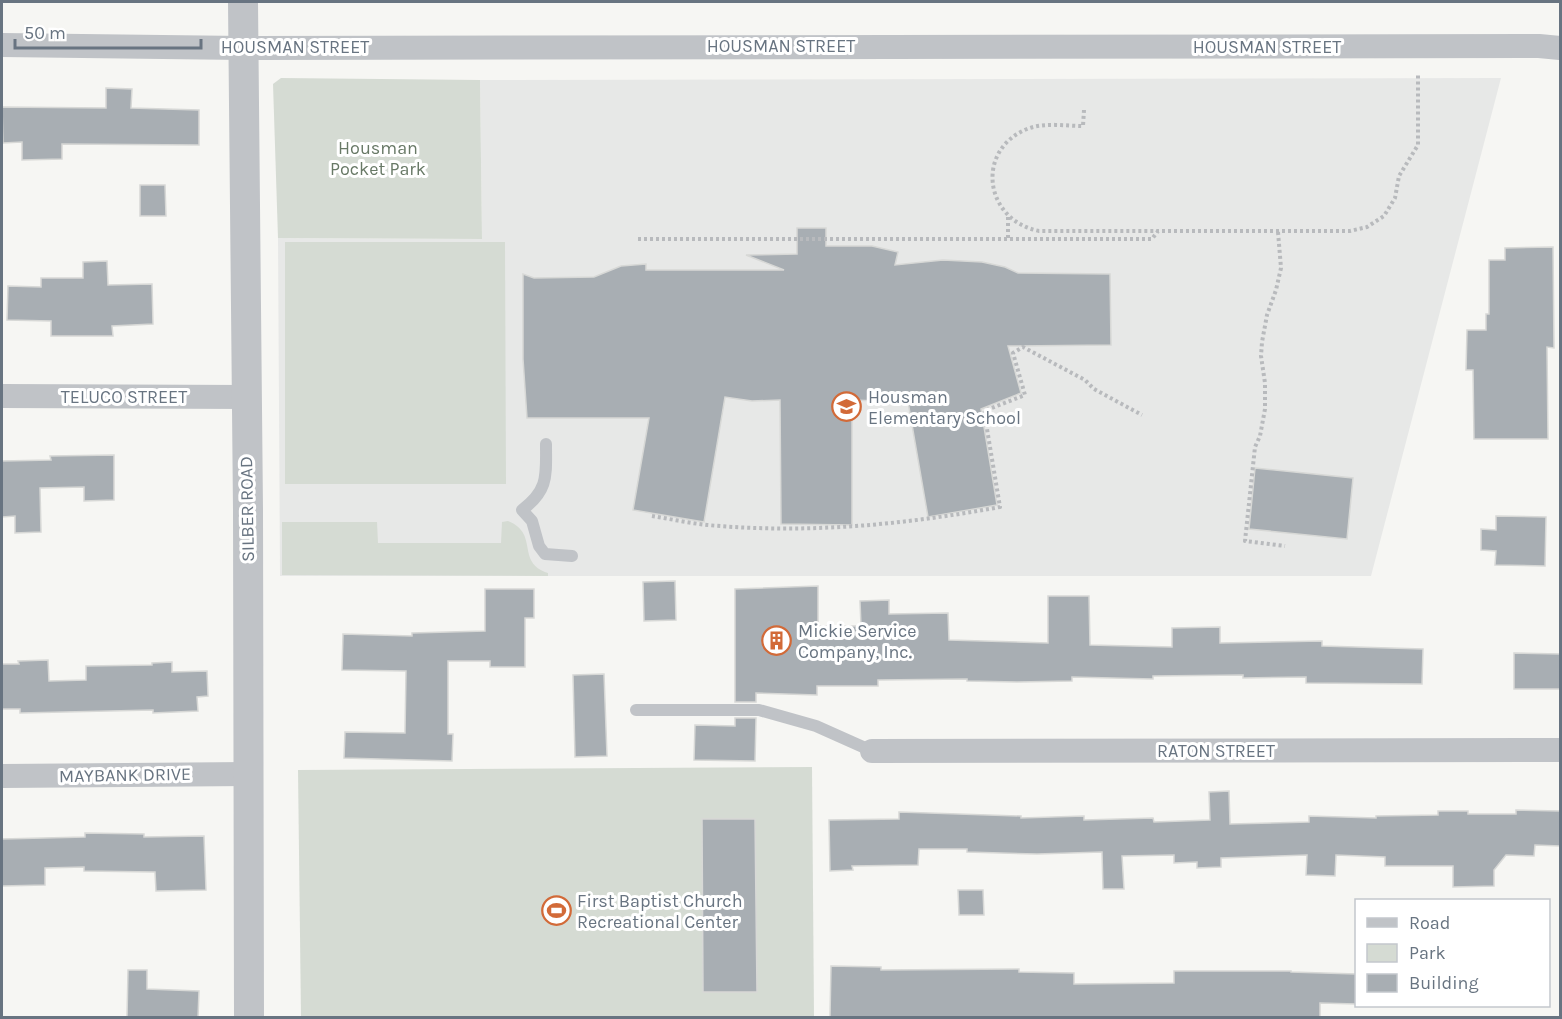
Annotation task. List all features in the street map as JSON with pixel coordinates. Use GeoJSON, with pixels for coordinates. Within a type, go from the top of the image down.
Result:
{"type":"FeatureCollection","features":[{"type":"Feature","properties":{"kind":"street","name":"SILBER ROAD"},"geometry":{"type":"LineString","coordinates":[[243,2],[249,1017]]}},
{"type":"Feature","properties":{"kind":"street","name":"HOUSMAN STREET"},"geometry":{"type":"LineString","coordinates":[[2,45],[243,48],[1539,46],[1560,48]]}},
{"type":"Feature","properties":{"kind":"street","name":"TELUCO STREET"},"geometry":{"type":"LineString","coordinates":[[2,396],[246,397]]}},
{"type":"Feature","properties":{"kind":"street","name":"RATON STREET"},"geometry":{"type":"LineString","coordinates":[[872,751],[1560,750]]}},
{"type":"Feature","properties":{"kind":"street","name":"MAYBANK DRIVE"},"geometry":{"type":"LineString","coordinates":[[2,776],[249,774]]}},
{"type":"Feature","properties":{"kind":"lane"},"geometry":{"type":"LineString","coordinates":[[546,444],[546,476],[542,491],[532,503],[522,510],[532,521],[539,546],[545,554],[572,556]]}},
{"type":"Feature","properties":{"kind":"lane"},"geometry":{"type":"LineString","coordinates":[[636,710],[759,710],[816,726],[872,751]]}},
{"type":"Feature","properties":{"kind":"path"},"geometry":{"type":"LineString","coordinates":[[1084,110],[1083,126],[1029,128],[1013,137],[1001,151],[994,168],[993,179],[997,199],[1008,216],[1021,226],[1039,231],[1350,231],[1367,227],[1384,216],[1395,198],[1399,176],[1418,145],[1418,74]]}},
{"type":"Feature","properties":{"kind":"path"},"geometry":{"type":"LineString","coordinates":[[1008,216],[1008,239]]}},
{"type":"Feature","properties":{"kind":"path"},"geometry":{"type":"LineString","coordinates":[[638,239],[1152,239],[1158,231]]}},
{"type":"Feature","properties":{"kind":"path"},"geometry":{"type":"LineString","coordinates":[[1278,232],[1281,267],[1262,342],[1264,409],[1260,436],[1255,447],[1245,541],[1285,546]]}},
{"type":"Feature","properties":{"kind":"path"},"geometry":{"type":"LineString","coordinates":[[652,516],[706,525],[780,528],[857,527],[929,520],[1000,507],[984,411],[1025,394],[1013,353],[1023,347],[1085,380],[1094,389],[1142,415]]}},
{"type":"Feature","properties":{"kind":"shaded area","name":"Housman Elementary School"},"geometry":{"type":"Polygon","coordinates":[[[1501,78],[1371,576],[280,576],[278,238],[482,239],[480,80],[1501,78]]]}},
{"type":"Feature","properties":{"kind":"green space","name":"Housman Pocket Park"},"geometry":{"type":"Polygon","coordinates":[[[281,78],[480,80],[482,239],[278,238],[273,84],[281,78]]]}},
{"type":"Feature","properties":{"kind":"green space"},"geometry":{"type":"Polygon","coordinates":[[[285,242],[505,242],[506,484],[285,484],[285,242]]]}},
{"type":"Feature","properties":{"kind":"green space"},"geometry":{"type":"Polygon","coordinates":[[[508,521],[523,533],[532,562],[548,573],[548,576],[282,575],[282,522],[377,522],[378,543],[501,543],[502,522],[508,521]]]}},
{"type":"Feature","properties":{"kind":"green space","name":"First Baptist Church Recreational Center"},"geometry":{"type":"Polygon","coordinates":[[[812,767],[814,1017],[301,1017],[298,770],[812,767]]]}},
{"type":"Feature","properties":{"kind":"building"},"geometry":{"type":"Polygon","coordinates":[[[106,88],[132,89],[131,108],[199,110],[199,145],[62,144],[62,159],[22,160],[22,142],[3,143],[2,107],[106,108],[106,88]]]}},
{"type":"Feature","properties":{"kind":"building"},"geometry":{"type":"Polygon","coordinates":[[[140,185],[165,185],[166,216],[140,216],[140,185]]]}},
{"type":"Feature","properties":{"kind":"building"},"geometry":{"type":"Polygon","coordinates":[[[797,228],[826,228],[826,246],[872,246],[898,252],[895,265],[943,260],[982,262],[1005,267],[1018,273],[1110,274],[1111,345],[1008,346],[1021,393],[981,409],[997,505],[928,517],[907,396],[880,401],[852,400],[852,525],[781,524],[780,400],[752,401],[725,397],[704,522],[633,510],[649,418],[527,418],[523,359],[523,274],[534,278],[594,277],[621,266],[646,264],[646,270],[784,270],[746,255],[797,254],[797,228]]]}},
{"type":"Feature","properties":{"kind":"building"},"geometry":{"type":"Polygon","coordinates":[[[1553,247],[1554,348],[1547,347],[1548,439],[1474,439],[1473,370],[1466,370],[1467,330],[1486,330],[1486,314],[1489,314],[1489,260],[1505,260],[1505,248],[1553,247]]]}},
{"type":"Feature","properties":{"kind":"building"},"geometry":{"type":"Polygon","coordinates":[[[107,261],[108,285],[152,284],[153,324],[112,326],[113,336],[51,336],[51,321],[7,320],[8,286],[41,287],[41,278],[83,278],[83,262],[107,261]]]}},
{"type":"Feature","properties":{"kind":"building"},"geometry":{"type":"Polygon","coordinates":[[[114,455],[114,500],[84,501],[84,487],[40,488],[41,532],[15,533],[15,516],[2,517],[2,461],[51,460],[50,456],[114,455]]]}},
{"type":"Feature","properties":{"kind":"building"},"geometry":{"type":"Polygon","coordinates":[[[1255,468],[1353,478],[1347,539],[1249,529],[1255,468]]]}},
{"type":"Feature","properties":{"kind":"building"},"geometry":{"type":"Polygon","coordinates":[[[1496,516],[1546,517],[1545,566],[1495,565],[1496,551],[1481,550],[1481,529],[1496,530],[1496,516]]]}},
{"type":"Feature","properties":{"kind":"building"},"geometry":{"type":"Polygon","coordinates":[[[675,581],[676,620],[644,621],[643,582],[675,581]]]}},
{"type":"Feature","properties":{"kind":"building"},"geometry":{"type":"Polygon","coordinates":[[[818,586],[818,626],[861,626],[860,601],[889,600],[889,614],[948,613],[949,640],[1048,643],[1048,596],[1089,596],[1090,645],[1172,647],[1172,628],[1220,627],[1220,643],[1322,641],[1322,646],[1423,649],[1422,684],[1306,683],[1306,677],[1243,678],[1243,675],[1153,676],[1153,679],[1072,677],[1072,681],[1017,682],[967,681],[967,679],[878,680],[878,686],[817,686],[817,695],[756,693],[756,702],[735,702],[735,589],[818,586]]]}},
{"type":"Feature","properties":{"kind":"building"},"geometry":{"type":"Polygon","coordinates":[[[485,589],[534,589],[534,618],[525,618],[525,667],[490,667],[490,661],[448,661],[448,734],[453,734],[452,761],[344,758],[345,732],[405,733],[406,671],[342,670],[343,634],[412,636],[412,633],[485,631],[485,589]]]}},
{"type":"Feature","properties":{"kind":"building"},"geometry":{"type":"Polygon","coordinates":[[[1514,653],[1560,654],[1560,689],[1514,689],[1514,653]]]}},
{"type":"Feature","properties":{"kind":"building"},"geometry":{"type":"Polygon","coordinates":[[[48,660],[49,681],[86,680],[86,666],[152,665],[152,663],[172,662],[172,672],[207,671],[208,696],[197,697],[198,711],[20,713],[20,709],[2,709],[2,664],[48,660]]]}},
{"type":"Feature","properties":{"kind":"building"},"geometry":{"type":"Polygon","coordinates":[[[604,674],[607,756],[575,757],[573,675],[604,674]]]}},
{"type":"Feature","properties":{"kind":"building"},"geometry":{"type":"Polygon","coordinates":[[[735,718],[756,718],[755,761],[694,760],[695,725],[735,726],[735,718]]]}},
{"type":"Feature","properties":{"kind":"building"},"geometry":{"type":"Polygon","coordinates":[[[1229,791],[1230,824],[1309,822],[1309,816],[1376,818],[1376,816],[1438,815],[1438,811],[1468,811],[1468,814],[1516,814],[1516,810],[1560,811],[1560,846],[1535,845],[1534,856],[1506,855],[1494,870],[1494,886],[1453,887],[1453,866],[1385,866],[1385,857],[1336,855],[1335,876],[1306,875],[1307,855],[1221,858],[1221,867],[1197,868],[1197,862],[1174,863],[1174,855],[1122,856],[1124,889],[1103,889],[1102,852],[1037,854],[967,852],[967,849],[919,849],[918,865],[852,866],[853,870],[830,871],[829,820],[899,819],[899,812],[1021,816],[1021,818],[1084,816],[1084,820],[1153,818],[1154,822],[1210,820],[1209,792],[1229,791]]]}},
{"type":"Feature","properties":{"kind":"building"},"geometry":{"type":"Polygon","coordinates":[[[702,819],[755,819],[757,992],[703,992],[702,819]]]}},
{"type":"Feature","properties":{"kind":"building"},"geometry":{"type":"Polygon","coordinates":[[[85,833],[144,834],[144,837],[204,836],[206,890],[156,891],[155,872],[84,871],[84,867],[45,868],[45,885],[2,886],[2,839],[85,837],[85,833]]]}},
{"type":"Feature","properties":{"kind":"building"},"geometry":{"type":"Polygon","coordinates":[[[958,890],[983,890],[984,915],[959,915],[958,890]]]}},
{"type":"Feature","properties":{"kind":"building"},"geometry":{"type":"Polygon","coordinates":[[[831,966],[881,967],[881,970],[1019,969],[1019,972],[1074,973],[1074,984],[1174,983],[1174,971],[1291,971],[1355,974],[1355,1004],[1320,1003],[1320,1017],[830,1017],[831,966]]]}},
{"type":"Feature","properties":{"kind":"building"},"geometry":{"type":"Polygon","coordinates":[[[128,970],[147,970],[147,989],[199,991],[198,1017],[127,1017],[128,970]]]}},
{"type":"Feature","properties":{"kind":"place","name":"Housman Elementary School"},"geometry":{"type":"Point","coordinates":[847,407]}},
{"type":"Feature","properties":{"kind":"place","name":"Mickie Service Company, Inc."},"geometry":{"type":"Point","coordinates":[777,641]}},
{"type":"Feature","properties":{"kind":"place","name":"First Baptist Church Recreational Center"},"geometry":{"type":"Point","coordinates":[556,911]}}]}
